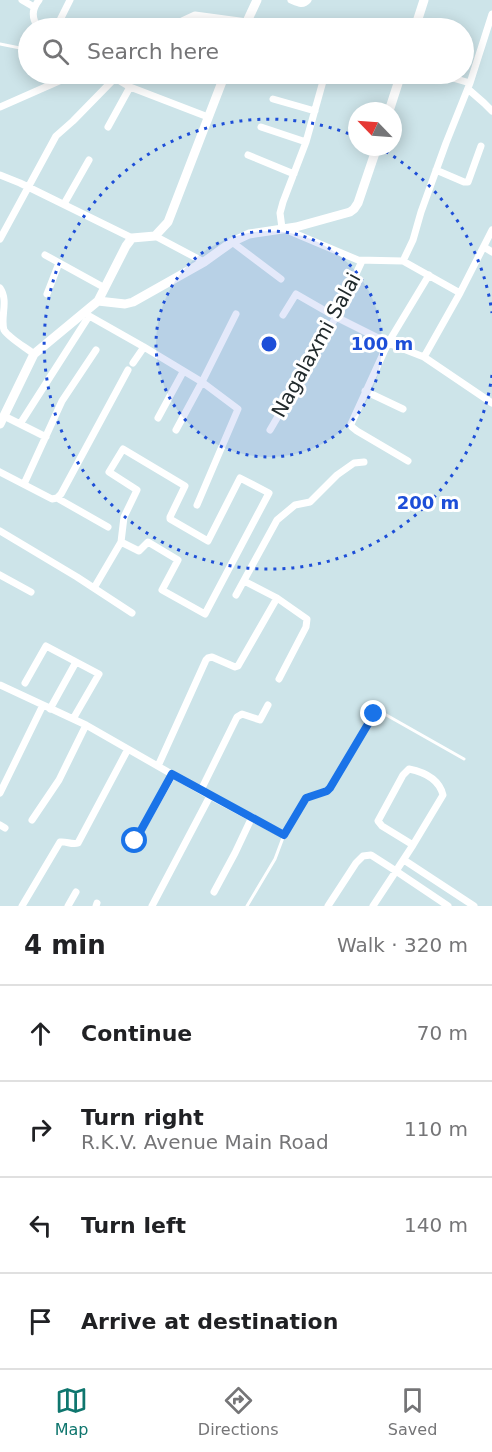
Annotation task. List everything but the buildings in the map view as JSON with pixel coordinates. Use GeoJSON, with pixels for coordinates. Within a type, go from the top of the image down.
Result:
{"type":"FeatureCollection","features":[{"type":"Feature","properties":{"kind":"street"},"geometry":{"type":"LineString","coordinates":[[22,0],[34,7]]}},
{"type":"Feature","properties":{"kind":"street"},"geometry":{"type":"LineString","coordinates":[[34,18],[34,7],[39,0]]}},
{"type":"Feature","properties":{"kind":"street"},"geometry":{"type":"LineString","coordinates":[[61,18],[70,0]]}},
{"type":"Feature","properties":{"kind":"street"},"geometry":{"type":"LineString","coordinates":[[248,18],[257,0]]}},
{"type":"Feature","properties":{"kind":"street"},"geometry":{"type":"LineString","coordinates":[[291,0],[301,4],[308,0]]}},
{"type":"Feature","properties":{"kind":"street"},"geometry":{"type":"LineString","coordinates":[[418,18],[424,0]]}},
{"type":"Feature","properties":{"kind":"street"},"geometry":{"type":"LineString","coordinates":[[474,70],[492,14]]}},
{"type":"Feature","properties":{"kind":"street"},"geometry":{"type":"LineString","coordinates":[[189,18],[195,15],[210,18]]}},
{"type":"Feature","properties":{"kind":"street"},"geometry":{"type":"LineString","coordinates":[[0,107],[52,84]]}},
{"type":"Feature","properties":{"kind":"street"},"geometry":{"type":"LineString","coordinates":[[0,239],[56,136],[73,121],[106,84]]}},
{"type":"Feature","properties":{"kind":"street"},"geometry":{"type":"LineString","coordinates":[[125,84],[208,117]]}},
{"type":"Feature","properties":{"kind":"street"},"geometry":{"type":"LineString","coordinates":[[155,236],[168,222],[221,84]]}},
{"type":"Feature","properties":{"kind":"street"},"geometry":{"type":"LineString","coordinates":[[282,228],[280,213],[283,202],[306,142],[322,84]]}},
{"type":"Feature","properties":{"kind":"street"},"geometry":{"type":"LineString","coordinates":[[392,102],[398,84]]}},
{"type":"Feature","properties":{"kind":"street"},"geometry":{"type":"LineString","coordinates":[[464,84],[469,86],[492,111]]}},
{"type":"Feature","properties":{"kind":"street"},"geometry":{"type":"LineString","coordinates":[[403,261],[413,240],[436,170],[469,86]]}},
{"type":"Feature","properties":{"kind":"street"},"geometry":{"type":"LineString","coordinates":[[108,127],[130,87]]}},
{"type":"Feature","properties":{"kind":"street"},"geometry":{"type":"LineString","coordinates":[[273,99],[315,111]]}},
{"type":"Feature","properties":{"kind":"street"},"geometry":{"type":"LineString","coordinates":[[261,126],[306,142]]}},
{"type":"Feature","properties":{"kind":"street"},"geometry":{"type":"LineString","coordinates":[[436,170],[468,182],[482,146]]}},
{"type":"Feature","properties":{"kind":"street"},"geometry":{"type":"LineString","coordinates":[[248,155],[294,174]]}},
{"type":"Feature","properties":{"kind":"street"},"geometry":{"type":"LineString","coordinates":[[98,302],[130,303],[249,234],[296,227],[350,212],[358,203],[374,156]]}},
{"type":"Feature","properties":{"kind":"street"},"geometry":{"type":"LineString","coordinates":[[64,204],[89,160]]}},
{"type":"Feature","properties":{"kind":"street"},"geometry":{"type":"LineString","coordinates":[[0,175],[132,238],[155,236],[204,262]]}},
{"type":"Feature","properties":{"kind":"street"},"geometry":{"type":"LineString","coordinates":[[282,228],[358,260],[403,261],[460,293]]}},
{"type":"Feature","properties":{"kind":"street"},"geometry":{"type":"LineString","coordinates":[[424,357],[492,230]]}},
{"type":"Feature","properties":{"kind":"street"},"geometry":{"type":"LineString","coordinates":[[46,437],[20,424],[2,420],[34,354],[87,314],[98,302],[132,238]]}},
{"type":"Feature","properties":{"kind":"street"},"geometry":{"type":"LineString","coordinates":[[232,242],[281,279]]}},
{"type":"Feature","properties":{"kind":"street"},"geometry":{"type":"LineString","coordinates":[[483,247],[492,252]]}},
{"type":"Feature","properties":{"kind":"street"},"geometry":{"type":"LineString","coordinates":[[45,255],[105,288]]}},
{"type":"Feature","properties":{"kind":"street","name":"Nagalaxmi Salai"},"geometry":{"type":"LineString","coordinates":[[270,430],[336,317],[362,261]]}},
{"type":"Feature","properties":{"kind":"street"},"geometry":{"type":"LineString","coordinates":[[47,294],[59,263]]}},
{"type":"Feature","properties":{"kind":"street"},"geometry":{"type":"LineString","coordinates":[[408,461],[352,428],[352,420],[388,343],[429,275]]}},
{"type":"Feature","properties":{"kind":"street"},"geometry":{"type":"LineString","coordinates":[[0,288],[4,297],[1,323],[3,328],[7,334],[34,354]]}},
{"type":"Feature","properties":{"kind":"street"},"geometry":{"type":"LineString","coordinates":[[283,315],[296,294],[388,343],[424,357],[492,404]]}},
{"type":"Feature","properties":{"kind":"street"},"geometry":{"type":"LineString","coordinates":[[87,314],[202,382],[238,409],[197,505]]}},
{"type":"Feature","properties":{"kind":"street"},"geometry":{"type":"LineString","coordinates":[[20,424],[87,314]]}},
{"type":"Feature","properties":{"kind":"street"},"geometry":{"type":"LineString","coordinates":[[176,430],[236,314]]}},
{"type":"Feature","properties":{"kind":"street"},"geometry":{"type":"LineString","coordinates":[[133,363],[144,347]]}},
{"type":"Feature","properties":{"kind":"street"},"geometry":{"type":"LineString","coordinates":[[24,484],[62,401],[96,350]]}},
{"type":"Feature","properties":{"kind":"street"},"geometry":{"type":"LineString","coordinates":[[57,498],[128,370]]}},
{"type":"Feature","properties":{"kind":"street"},"geometry":{"type":"LineString","coordinates":[[158,418],[183,372]]}},
{"type":"Feature","properties":{"kind":"street"},"geometry":{"type":"LineString","coordinates":[[366,392],[403,409]]}},
{"type":"Feature","properties":{"kind":"street"},"geometry":{"type":"LineString","coordinates":[[94,588],[121,542],[124,517],[137,490],[109,472],[123,449],[185,486],[170,519],[208,541],[240,478],[269,493],[205,614],[162,590],[178,560],[148,542],[139,551],[121,542]]}},
{"type":"Feature","properties":{"kind":"street"},"geometry":{"type":"LineString","coordinates":[[236,595],[277,520],[295,505],[310,502],[337,475],[354,463],[364,462]]}},
{"type":"Feature","properties":{"kind":"street"},"geometry":{"type":"LineString","coordinates":[[0,472],[52,499],[57,498],[108,527]]}},
{"type":"Feature","properties":{"kind":"street"},"geometry":{"type":"LineString","coordinates":[[0,531],[132,613]]}},
{"type":"Feature","properties":{"kind":"street"},"geometry":{"type":"LineString","coordinates":[[0,575],[31,592]]}},
{"type":"Feature","properties":{"kind":"street"},"geometry":{"type":"LineString","coordinates":[[244,581],[277,598],[304,617],[307,622],[279,679]]}},
{"type":"Feature","properties":{"kind":"street"},"geometry":{"type":"LineString","coordinates":[[158,766],[208,658],[212,657],[235,667],[238,666],[277,598]]}},
{"type":"Feature","properties":{"kind":"street"},"geometry":{"type":"LineString","coordinates":[[25,683],[46,646],[99,674],[73,720]]}},
{"type":"Feature","properties":{"kind":"street"},"geometry":{"type":"LineString","coordinates":[[0,793],[46,707],[76,662]]}},
{"type":"Feature","properties":{"kind":"street"},"geometry":{"type":"LineString","coordinates":[[0,685],[86,725],[210,796],[284,835]]}},
{"type":"Feature","properties":{"kind":"street"},"geometry":{"type":"LineString","coordinates":[[201,790],[237,717],[242,714],[260,720],[268,705]]}},
{"type":"Feature","properties":{"kind":"street"},"geometry":{"type":"LineString","coordinates":[[32,820],[59,780],[86,725]]}},
{"type":"Feature","properties":{"kind":"street"},"geometry":{"type":"LineString","coordinates":[[22,906],[60,842],[78,843],[128,749]]}},
{"type":"Feature","properties":{"kind":"street"},"geometry":{"type":"LineString","coordinates":[[373,906],[404,860],[413,845],[443,795],[436,781],[417,770],[409,769],[403,775],[378,821],[382,826],[413,845]]}},
{"type":"Feature","properties":{"kind":"street"},"geometry":{"type":"LineString","coordinates":[[0,774],[8,777]]}},
{"type":"Feature","properties":{"kind":"street"},"geometry":{"type":"LineString","coordinates":[[135,841],[172,774]]}},
{"type":"Feature","properties":{"kind":"street"},"geometry":{"type":"LineString","coordinates":[[152,906],[210,796]]}},
{"type":"Feature","properties":{"kind":"street"},"geometry":{"type":"LineString","coordinates":[[214,892],[252,817]]}},
{"type":"Feature","properties":{"kind":"street"},"geometry":{"type":"LineString","coordinates":[[328,906],[356,863],[363,856],[371,855],[448,906]]}},
{"type":"Feature","properties":{"kind":"street"},"geometry":{"type":"LineString","coordinates":[[404,860],[474,906]]}},
{"type":"Feature","properties":{"kind":"street"},"geometry":{"type":"LineString","coordinates":[[68,906],[76,892]]}},
{"type":"Feature","properties":{"kind":"lane"},"geometry":{"type":"LineString","coordinates":[[0,44],[18,47]]}},
{"type":"Feature","properties":{"kind":"lane"},"geometry":{"type":"LineString","coordinates":[[247,906],[275,859],[284,835],[306,798],[330,788],[375,712],[381,712],[464,759]]}},
{"type":"Feature","properties":{"kind":"route"},"geometry":{"type":"LineString","coordinates":[[135,841],[172,774],[284,835],[306,798],[330,788],[374,714]]}}]}
